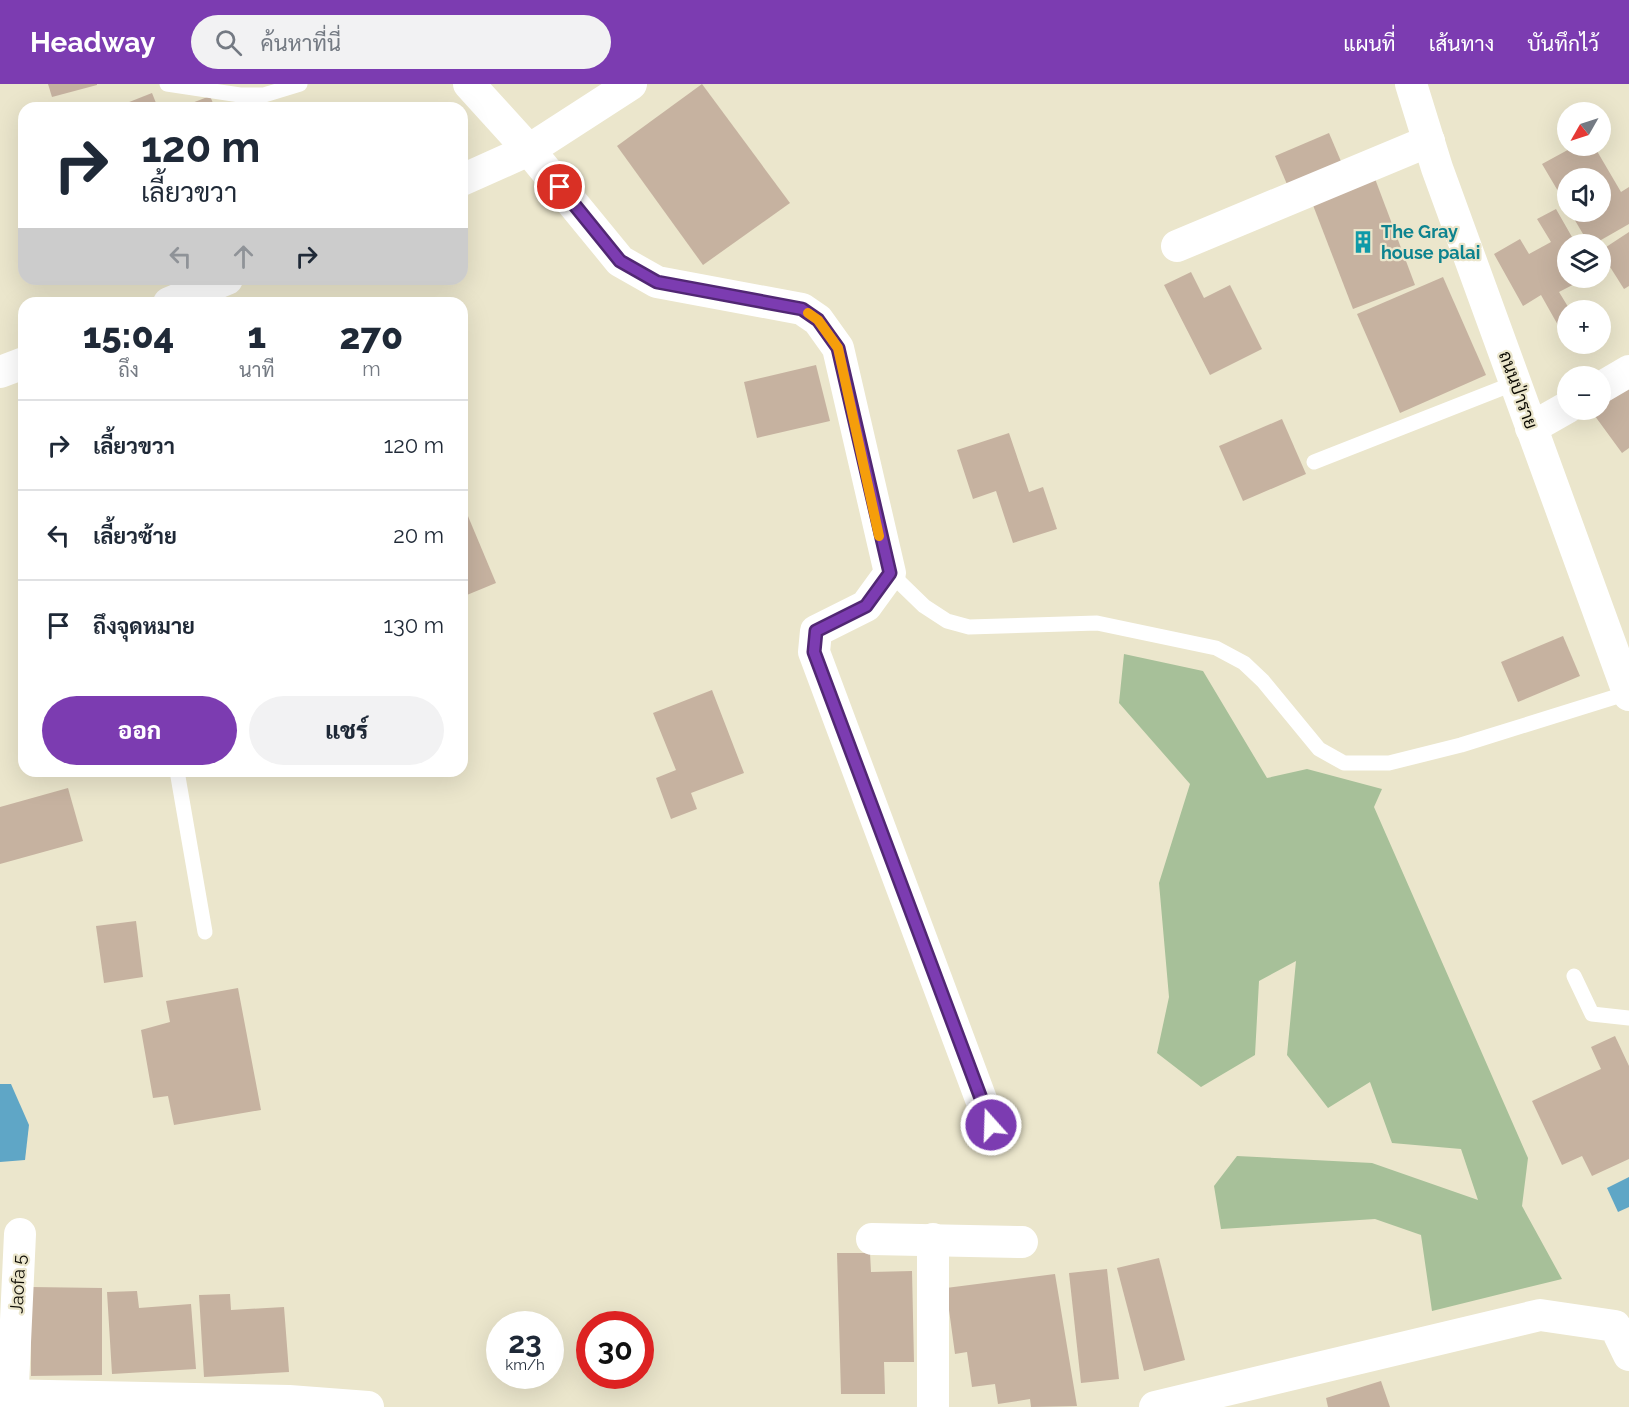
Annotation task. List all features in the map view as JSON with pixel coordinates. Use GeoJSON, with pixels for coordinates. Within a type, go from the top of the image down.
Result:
{"type":"FeatureCollection","features":[{"type":"Feature","properties":{"kind":"street"},"geometry":{"type":"LineString","coordinates":[[469,84],[530,150],[620,261],[657,282],[802,309],[818,320],[838,348],[890,573],[866,606],[816,631],[814,652],[991,1125]]}},
{"type":"Feature","properties":{"kind":"street"},"geometry":{"type":"LineString","coordinates":[[468,177],[530,150],[631,84]]}},
{"type":"Feature","properties":{"kind":"street","name":"ถนนป่าราย"},"geometry":{"type":"LineString","coordinates":[[1411,84],[1531,428],[1629,694]]}},
{"type":"Feature","properties":{"kind":"street"},"geometry":{"type":"LineString","coordinates":[[1177,246],[1429,141]]}},
{"type":"Feature","properties":{"kind":"street"},"geometry":{"type":"LineString","coordinates":[[184,297],[212,285]]}},
{"type":"Feature","properties":{"kind":"street"},"geometry":{"type":"LineString","coordinates":[[0,372],[18,365]]}},
{"type":"Feature","properties":{"kind":"street"},"geometry":{"type":"LineString","coordinates":[[1611,382],[1629,371]]}},
{"type":"Feature","properties":{"kind":"street"},"geometry":{"type":"LineString","coordinates":[[1531,428],[1557,413]]}},
{"type":"Feature","properties":{"kind":"street","name":"Jaofa 5"},"geometry":{"type":"LineString","coordinates":[[8,1399],[20,1233]]}},
{"type":"Feature","properties":{"kind":"street"},"geometry":{"type":"LineString","coordinates":[[872,1239],[1022,1242]]}},
{"type":"Feature","properties":{"kind":"street"},"geometry":{"type":"LineString","coordinates":[[933,1239],[933,1407]]}},
{"type":"Feature","properties":{"kind":"street"},"geometry":{"type":"LineString","coordinates":[[1155,1407],[1540,1315],[1615,1326],[1629,1355]]}},
{"type":"Feature","properties":{"kind":"street"},"geometry":{"type":"LineString","coordinates":[[8,1399],[368,1407]]}},
{"type":"Feature","properties":{"kind":"lane"},"geometry":{"type":"LineString","coordinates":[[167,84],[240,95],[264,95],[300,84]]}},
{"type":"Feature","properties":{"kind":"lane"},"geometry":{"type":"LineString","coordinates":[[1314,462],[1515,383]]}},
{"type":"Feature","properties":{"kind":"lane"},"geometry":{"type":"LineString","coordinates":[[890,573],[924,606],[947,621],[969,627],[1097,623],[1216,648],[1244,663],[1263,681],[1319,749],[1344,763],[1389,763],[1461,745],[1629,694]]}},
{"type":"Feature","properties":{"kind":"lane"},"geometry":{"type":"LineString","coordinates":[[178,777],[205,932]]}},
{"type":"Feature","properties":{"kind":"lane"},"geometry":{"type":"LineString","coordinates":[[1574,976],[1592,1014],[1629,1018]]}},
{"type":"Feature","properties":{"kind":"green space"},"geometry":{"type":"Polygon","coordinates":[[[1124,654],[1203,671],[1267,778],[1307,769],[1382,789],[1374,807],[1528,1158],[1522,1206],[1562,1279],[1432,1311],[1421,1235],[1375,1219],[1221,1229],[1214,1186],[1237,1156],[1372,1163],[1478,1200],[1461,1149],[1392,1143],[1370,1082],[1328,1108],[1287,1055],[1296,961],[1259,981],[1255,1055],[1201,1087],[1157,1053],[1169,997],[1159,883],[1190,784],[1119,703],[1124,654]]]}},
{"type":"Feature","properties":{"kind":"water"},"geometry":{"type":"Polygon","coordinates":[[[0,1084],[11,1084],[29,1125],[25,1160],[0,1162],[0,1084]]]}},
{"type":"Feature","properties":{"kind":"water"},"geometry":{"type":"Polygon","coordinates":[[[1629,1177],[1629,1207],[1618,1212],[1607,1188],[1629,1177]]]}},
{"type":"Feature","properties":{"kind":"building"},"geometry":{"type":"Polygon","coordinates":[[[48,84],[97,84],[97,85],[52,97],[48,84]]]}},
{"type":"Feature","properties":{"kind":"building"},"geometry":{"type":"Polygon","coordinates":[[[702,84],[790,203],[703,265],[617,146],[702,84]]]}},
{"type":"Feature","properties":{"kind":"building"},"geometry":{"type":"Polygon","coordinates":[[[152,93],[156,102],[129,102],[152,93]]]}},
{"type":"Feature","properties":{"kind":"building"},"geometry":{"type":"Polygon","coordinates":[[[210,96],[212,102],[194,102],[210,96]]]}},
{"type":"Feature","properties":{"kind":"building"},"geometry":{"type":"Polygon","coordinates":[[[1329,133],[1343,166],[1289,189],[1275,156],[1329,133]]]}},
{"type":"Feature","properties":{"kind":"building"},"geometry":{"type":"Polygon","coordinates":[[[1557,156],[1600,156],[1607,168],[1557,168],[1557,189],[1542,164],[1557,156]]]}},
{"type":"Feature","properties":{"kind":"building"},"geometry":{"type":"Polygon","coordinates":[[[1611,175],[1621,192],[1629,187],[1629,224],[1611,234],[1583,234],[1576,222],[1611,222],[1611,175]]]}},
{"type":"Feature","properties":{"kind":"building","name":"The Gray house palai"},"geometry":{"type":"Polygon","coordinates":[[[1374,176],[1415,285],[1353,309],[1311,200],[1374,176]]]}},
{"type":"Feature","properties":{"kind":"building"},"geometry":{"type":"Polygon","coordinates":[[[1556,209],[1557,222],[1563,222],[1570,234],[1557,234],[1557,288],[1567,288],[1559,292],[1564,300],[1557,300],[1557,323],[1541,295],[1523,306],[1494,254],[1520,239],[1529,254],[1551,242],[1537,219],[1556,209]]]}},
{"type":"Feature","properties":{"kind":"building"},"geometry":{"type":"Polygon","coordinates":[[[1629,232],[1629,286],[1624,289],[1611,268],[1611,244],[1629,232]]]}},
{"type":"Feature","properties":{"kind":"building"},"geometry":{"type":"Polygon","coordinates":[[[1191,272],[1204,298],[1230,285],[1262,349],[1210,375],[1164,285],[1191,272]]]}},
{"type":"Feature","properties":{"kind":"building"},"geometry":{"type":"Polygon","coordinates":[[[1443,277],[1486,375],[1400,413],[1357,314],[1443,277]]]}},
{"type":"Feature","properties":{"kind":"building"},"geometry":{"type":"Polygon","coordinates":[[[816,365],[830,421],[757,438],[744,382],[816,365]]]}},
{"type":"Feature","properties":{"kind":"building"},"geometry":{"type":"Polygon","coordinates":[[[1629,384],[1629,448],[1622,453],[1598,420],[1611,420],[1611,398],[1629,384]]]}},
{"type":"Feature","properties":{"kind":"building"},"geometry":{"type":"Polygon","coordinates":[[[1282,419],[1306,474],[1243,501],[1219,446],[1282,419]]]}},
{"type":"Feature","properties":{"kind":"building"},"geometry":{"type":"Polygon","coordinates":[[[1009,433],[1029,492],[1043,487],[1057,529],[1013,543],[996,491],[973,499],[957,450],[1009,433]]]}},
{"type":"Feature","properties":{"kind":"building"},"geometry":{"type":"Polygon","coordinates":[[[468,516],[496,583],[468,595],[468,516]]]}},
{"type":"Feature","properties":{"kind":"building"},"geometry":{"type":"Polygon","coordinates":[[[1563,636],[1580,676],[1518,702],[1501,662],[1563,636]]]}},
{"type":"Feature","properties":{"kind":"building"},"geometry":{"type":"Polygon","coordinates":[[[712,690],[744,773],[691,793],[697,809],[671,819],[656,778],[676,770],[653,713],[712,690]]]}},
{"type":"Feature","properties":{"kind":"building"},"geometry":{"type":"Polygon","coordinates":[[[68,788],[83,841],[0,864],[0,807],[68,788]]]}},
{"type":"Feature","properties":{"kind":"building"},"geometry":{"type":"Polygon","coordinates":[[[136,921],[143,977],[104,983],[96,926],[136,921]]]}},
{"type":"Feature","properties":{"kind":"building"},"geometry":{"type":"Polygon","coordinates":[[[238,988],[261,1110],[174,1125],[168,1096],[153,1098],[141,1030],[170,1022],[166,1001],[238,988]]]}},
{"type":"Feature","properties":{"kind":"building"},"geometry":{"type":"Polygon","coordinates":[[[1615,1036],[1629,1066],[1629,1159],[1592,1176],[1582,1156],[1562,1165],[1532,1101],[1601,1069],[1591,1047],[1615,1036]]]}},
{"type":"Feature","properties":{"kind":"building"},"geometry":{"type":"Polygon","coordinates":[[[837,1253],[870,1253],[871,1272],[912,1271],[914,1362],[884,1362],[885,1394],[841,1394],[837,1253]]]}},
{"type":"Feature","properties":{"kind":"building"},"geometry":{"type":"Polygon","coordinates":[[[1159,1258],[1185,1360],[1144,1371],[1117,1268],[1159,1258]]]}},
{"type":"Feature","properties":{"kind":"building"},"geometry":{"type":"Polygon","coordinates":[[[1107,1269],[1119,1379],[1081,1383],[1069,1273],[1107,1269]]]}},
{"type":"Feature","properties":{"kind":"building"},"geometry":{"type":"Polygon","coordinates":[[[1055,1274],[1077,1406],[1031,1407],[1030,1399],[998,1404],[995,1384],[972,1387],[967,1352],[955,1354],[946,1288],[1055,1274]]]}},
{"type":"Feature","properties":{"kind":"building"},"geometry":{"type":"Polygon","coordinates":[[[31,1287],[102,1288],[102,1375],[31,1376],[31,1287]]]}},
{"type":"Feature","properties":{"kind":"building"},"geometry":{"type":"Polygon","coordinates":[[[137,1291],[139,1308],[191,1304],[196,1369],[112,1374],[107,1292],[137,1291]]]}},
{"type":"Feature","properties":{"kind":"building"},"geometry":{"type":"Polygon","coordinates":[[[230,1294],[231,1310],[284,1307],[289,1372],[204,1377],[199,1295],[230,1294]]]}},
{"type":"Feature","properties":{"kind":"building"},"geometry":{"type":"Polygon","coordinates":[[[1381,1381],[1390,1407],[1328,1407],[1326,1398],[1381,1381]]]}},
{"type":"Feature","properties":{"kind":"slow traffic"},"geometry":{"type":"LineString","coordinates":[[808,313],[818,320],[838,348],[879,536]]}},
{"type":"Feature","properties":{"kind":"place","name":"The Gray house palai"},"geometry":{"type":"Point","coordinates":[1363,242]}},
{"type":"Feature","properties":{"kind":"route"},"geometry":{"type":"LineString","coordinates":[[560,187],[620,261],[657,282],[802,309],[818,320],[838,348],[885,561],[890,573],[866,606],[816,631],[814,652],[991,1125]]}}]}
